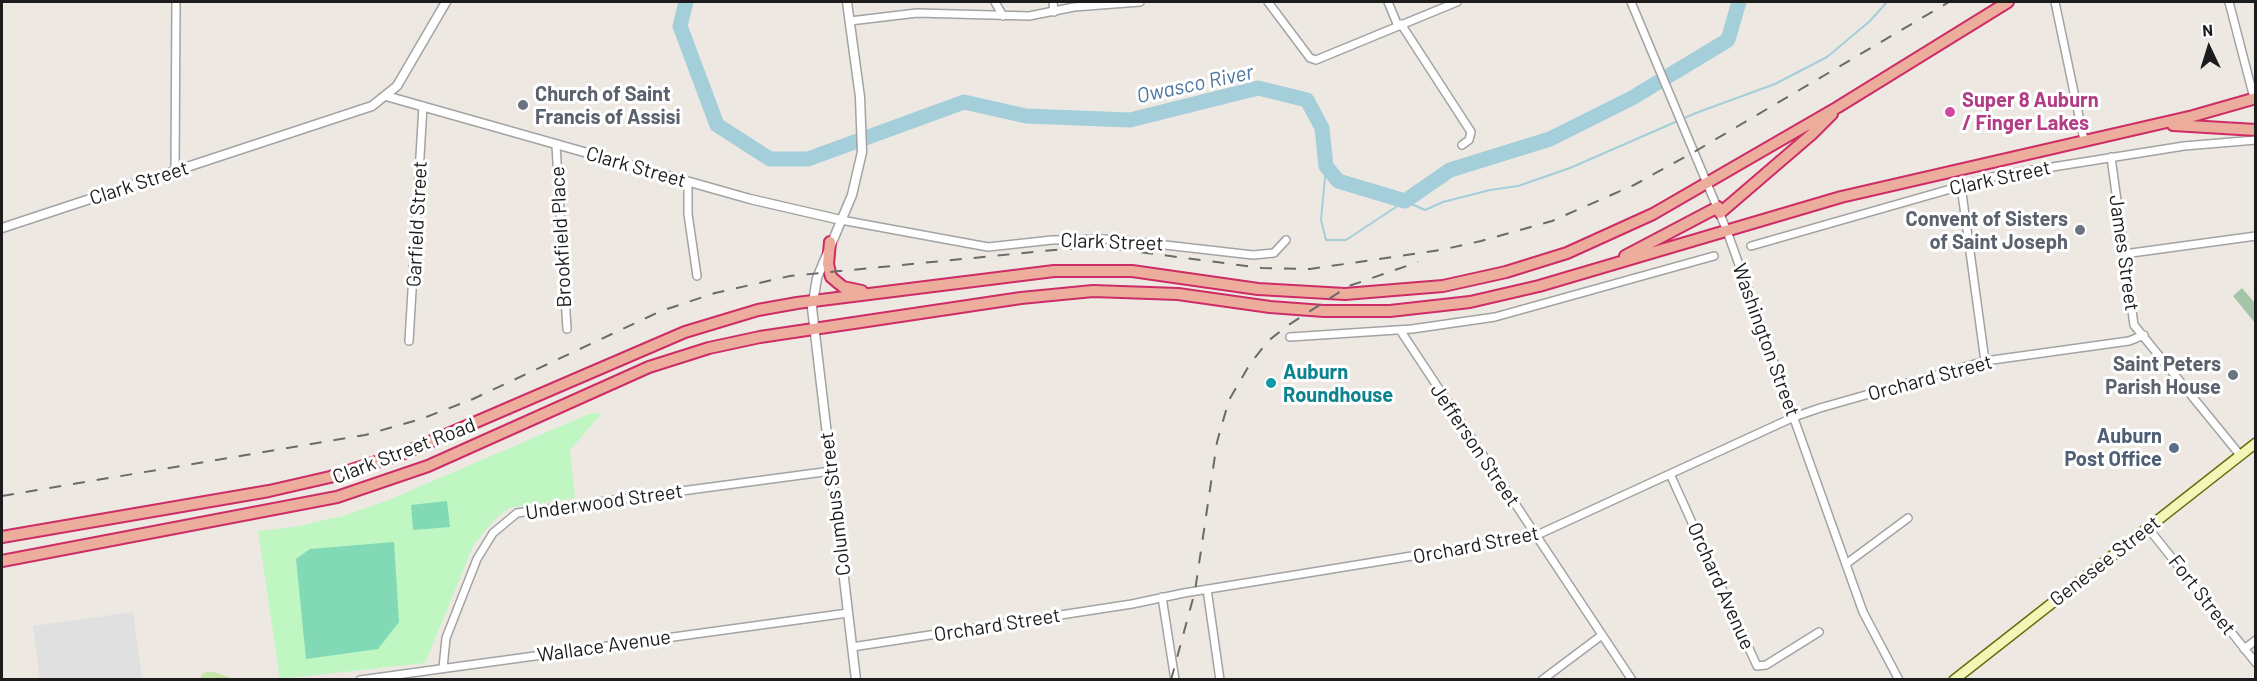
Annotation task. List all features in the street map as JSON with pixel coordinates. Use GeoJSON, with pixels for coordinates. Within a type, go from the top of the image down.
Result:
{"type":"FeatureCollection","features":[{"type":"Feature","properties":{"kind":"highway"},"geometry":{"type":"LineString","coordinates":[[2,537],[269,491],[374,464],[435,441],[638,350],[685,332],[758,310],[812,300],[1002,276],[1089,270],[1163,274],[1258,289],[1322,294],[1374,293],[1443,286],[1506,272],[1567,253],[1629,226],[1838,107],[2008,2]]}},
{"type":"Feature","properties":{"kind":"highway"},"geometry":{"type":"LineString","coordinates":[[1615,263],[1841,197],[2161,124],[2255,98]]}},
{"type":"Feature","properties":{"kind":"highway"},"geometry":{"type":"LineString","coordinates":[[1615,263],[1719,210],[1812,134],[1838,107]]}},
{"type":"Feature","properties":{"kind":"highway"},"geometry":{"type":"LineString","coordinates":[[2161,124],[2256,130]]}},
{"type":"Feature","properties":{"kind":"highway"},"geometry":{"type":"LineString","coordinates":[[830,242],[829,272],[835,282],[849,289],[877,292]]}},
{"type":"Feature","properties":{"kind":"highway","name":"Clark Street Road"},"geometry":{"type":"LineString","coordinates":[[2,561],[294,507],[371,487],[428,465],[649,367],[700,351],[760,337],[1021,297],[1093,291],[1178,294],[1310,310],[1406,310],[1497,297],[1615,263]]}},
{"type":"Feature","properties":{"kind":"highway"},"geometry":{"type":"LineString","coordinates":[[2,544],[110,518]]}},
{"type":"Feature","properties":{"kind":"main road","name":"Genesee Street"},"geometry":{"type":"LineString","coordinates":[[1954,680],[2256,443]]}},
{"type":"Feature","properties":{"kind":"street"},"geometry":{"type":"LineString","coordinates":[[176,2],[176,171]]}},
{"type":"Feature","properties":{"kind":"street"},"geometry":{"type":"LineString","coordinates":[[386,96],[402,79],[446,2]]}},
{"type":"Feature","properties":{"kind":"street","name":"Columbus Street"},"geometry":{"type":"LineString","coordinates":[[847,2],[860,97],[863,142],[855,185],[830,242],[812,300],[856,680]]}},
{"type":"Feature","properties":{"kind":"street"},"geometry":{"type":"LineString","coordinates":[[995,2],[1003,16]]}},
{"type":"Feature","properties":{"kind":"street"},"geometry":{"type":"LineString","coordinates":[[1053,2],[1054,12]]}},
{"type":"Feature","properties":{"kind":"street"},"geometry":{"type":"LineString","coordinates":[[850,21],[917,13],[1003,16],[1140,2]]}},
{"type":"Feature","properties":{"kind":"street"},"geometry":{"type":"LineString","coordinates":[[1268,2],[1310,58],[1316,60],[1457,2]]}},
{"type":"Feature","properties":{"kind":"street"},"geometry":{"type":"LineString","coordinates":[[1388,2],[1400,25],[1471,132],[1469,140],[1462,145]]}},
{"type":"Feature","properties":{"kind":"street","name":"Washington Street"},"geometry":{"type":"LineString","coordinates":[[1631,2],[1727,231],[1863,612],[1899,680]]}},
{"type":"Feature","properties":{"kind":"street"},"geometry":{"type":"LineString","coordinates":[[2055,2],[2084,140]]}},
{"type":"Feature","properties":{"kind":"street"},"geometry":{"type":"LineString","coordinates":[[2229,2],[2255,98]]}},
{"type":"Feature","properties":{"kind":"street","name":"Clark Street"},"geometry":{"type":"LineString","coordinates":[[2,228],[351,114],[372,106],[386,96],[688,182],[841,220],[988,247],[1052,240],[1112,239],[1244,255],[1266,255],[1277,252],[1286,240]]}},
{"type":"Feature","properties":{"kind":"street","name":"Garfield Street"},"geometry":{"type":"LineString","coordinates":[[409,341],[423,106]]}},
{"type":"Feature","properties":{"kind":"street","name":"Clark Street"},"geometry":{"type":"LineString","coordinates":[[1751,246],[1996,176],[2184,146],[2256,140]]}},
{"type":"Feature","properties":{"kind":"street","name":"Brookfield Place"},"geometry":{"type":"LineString","coordinates":[[556,145],[567,329]]}},
{"type":"Feature","properties":{"kind":"street","name":"James Street"},"geometry":{"type":"LineString","coordinates":[[2111,157],[2134,325],[2240,455]]}},
{"type":"Feature","properties":{"kind":"street"},"geometry":{"type":"LineString","coordinates":[[688,182],[688,214],[697,276]]}},
{"type":"Feature","properties":{"kind":"street"},"geometry":{"type":"LineString","coordinates":[[1961,186],[1985,361]]}},
{"type":"Feature","properties":{"kind":"street"},"geometry":{"type":"LineString","coordinates":[[2124,254],[2256,236]]}},
{"type":"Feature","properties":{"kind":"street"},"geometry":{"type":"LineString","coordinates":[[1290,337],[1400,330],[1495,317],[1714,256]]}},
{"type":"Feature","properties":{"kind":"street","name":"Jefferson Street"},"geometry":{"type":"LineString","coordinates":[[1400,330],[1632,680]]}},
{"type":"Feature","properties":{"kind":"street","name":"Orchard Street"},"geometry":{"type":"LineString","coordinates":[[852,647],[1535,536],[1794,417],[1985,361],[2132,340],[2144,335]]}},
{"type":"Feature","properties":{"kind":"street","name":"Underwood Street"},"geometry":{"type":"LineString","coordinates":[[443,668],[446,638],[477,559],[494,532],[517,513],[831,471]]}},
{"type":"Feature","properties":{"kind":"street","name":"Orchard Avenue"},"geometry":{"type":"LineString","coordinates":[[1670,474],[1757,666],[1773,661],[1819,632]]}},
{"type":"Feature","properties":{"kind":"street"},"geometry":{"type":"LineString","coordinates":[[1846,564],[1908,518]]}},
{"type":"Feature","properties":{"kind":"street","name":"Fort Street"},"geometry":{"type":"LineString","coordinates":[[2148,528],[2256,663]]}},
{"type":"Feature","properties":{"kind":"street"},"geometry":{"type":"LineString","coordinates":[[1207,589],[1220,680]]}},
{"type":"Feature","properties":{"kind":"street"},"geometry":{"type":"LineString","coordinates":[[1162,597],[1175,680]]}},
{"type":"Feature","properties":{"kind":"street","name":"Wallace Avenue"},"geometry":{"type":"LineString","coordinates":[[360,680],[848,613]]}},
{"type":"Feature","properties":{"kind":"street"},"geometry":{"type":"LineString","coordinates":[[1542,680],[1602,635]]}},
{"type":"Feature","properties":{"kind":"street"},"geometry":{"type":"LineString","coordinates":[[2244,650],[2256,640]]}},
{"type":"Feature","properties":{"kind":"green space"},"geometry":{"type":"Polygon","coordinates":[[[2242,288],[2255,303],[2255,323],[2233,296],[2242,288]]]}},
{"type":"Feature","properties":{"kind":"green space"},"geometry":{"type":"Polygon","coordinates":[[[602,413],[570,450],[575,498],[509,508],[495,519],[474,544],[425,663],[280,679],[258,531],[294,527],[343,516],[386,501],[589,414],[602,413]]]}},
{"type":"Feature","properties":{"kind":"green space"},"geometry":{"type":"Polygon","coordinates":[[[447,501],[450,527],[413,530],[411,505],[447,501]]]}},
{"type":"Feature","properties":{"kind":"green space"},"geometry":{"type":"Polygon","coordinates":[[[394,542],[399,622],[378,649],[306,659],[296,559],[310,549],[394,542]]]}},
{"type":"Feature","properties":{"kind":"green space"},"geometry":{"type":"Polygon","coordinates":[[[206,672],[214,672],[234,679],[200,679],[206,672]]]}},
{"type":"Feature","properties":{"kind":"shaded area"},"geometry":{"type":"Polygon","coordinates":[[[133,612],[142,679],[40,679],[33,626],[133,612]]]}},
{"type":"Feature","properties":{"kind":"waterway","name":"Owasco River"},"geometry":{"type":"LineString","coordinates":[[686,2],[680,26],[717,125],[770,159],[808,159],[964,102],[1026,116],[1130,120],[1258,88],[1307,100],[1322,128],[1326,166],[1338,181],[1405,201],[1450,170],[1550,139],[1632,98],[1728,40],[1739,2]]}},
{"type":"Feature","properties":{"kind":"waterway"},"geometry":{"type":"LineString","coordinates":[[1326,166],[1321,220],[1326,240],[1346,240],[1405,201],[1425,210],[1443,202],[1490,190],[1518,186],[1570,168],[1696,113],[1775,84],[1827,57],[1870,21],[1887,2]]}},
{"type":"Feature","properties":{"kind":"railway"},"geometry":{"type":"LineString","coordinates":[[2,496],[365,435],[421,419],[473,399],[661,311],[715,293],[790,276],[1064,249],[1116,249],[1262,268],[1310,269],[1441,250],[1481,241],[1552,221],[1634,185],[1949,2]]}},
{"type":"Feature","properties":{"kind":"railway"},"geometry":{"type":"LineString","coordinates":[[1171,680],[1195,591],[1217,442],[1229,400],[1250,364],[1268,341],[1287,326],[1349,286],[1418,262]]}},
{"type":"Feature","properties":{"kind":"place","name":"Church of Saint Francis of Assisi"},"geometry":{"type":"Point","coordinates":[523,105]}},
{"type":"Feature","properties":{"kind":"place","name":"Super 8 Auburn / Finger Lakes"},"geometry":{"type":"Point","coordinates":[1950,112]}},
{"type":"Feature","properties":{"kind":"place","name":"Convent of Sisters of Saint Joseph"},"geometry":{"type":"Point","coordinates":[2080,230]}},
{"type":"Feature","properties":{"kind":"place","name":"Saint Peters Parish House"},"geometry":{"type":"Point","coordinates":[2233,375]}},
{"type":"Feature","properties":{"kind":"place","name":"Auburn Roundhouse"},"geometry":{"type":"Point","coordinates":[1271,383]}},
{"type":"Feature","properties":{"kind":"place","name":"Auburn Post Office"},"geometry":{"type":"Point","coordinates":[2174,448]}}]}
